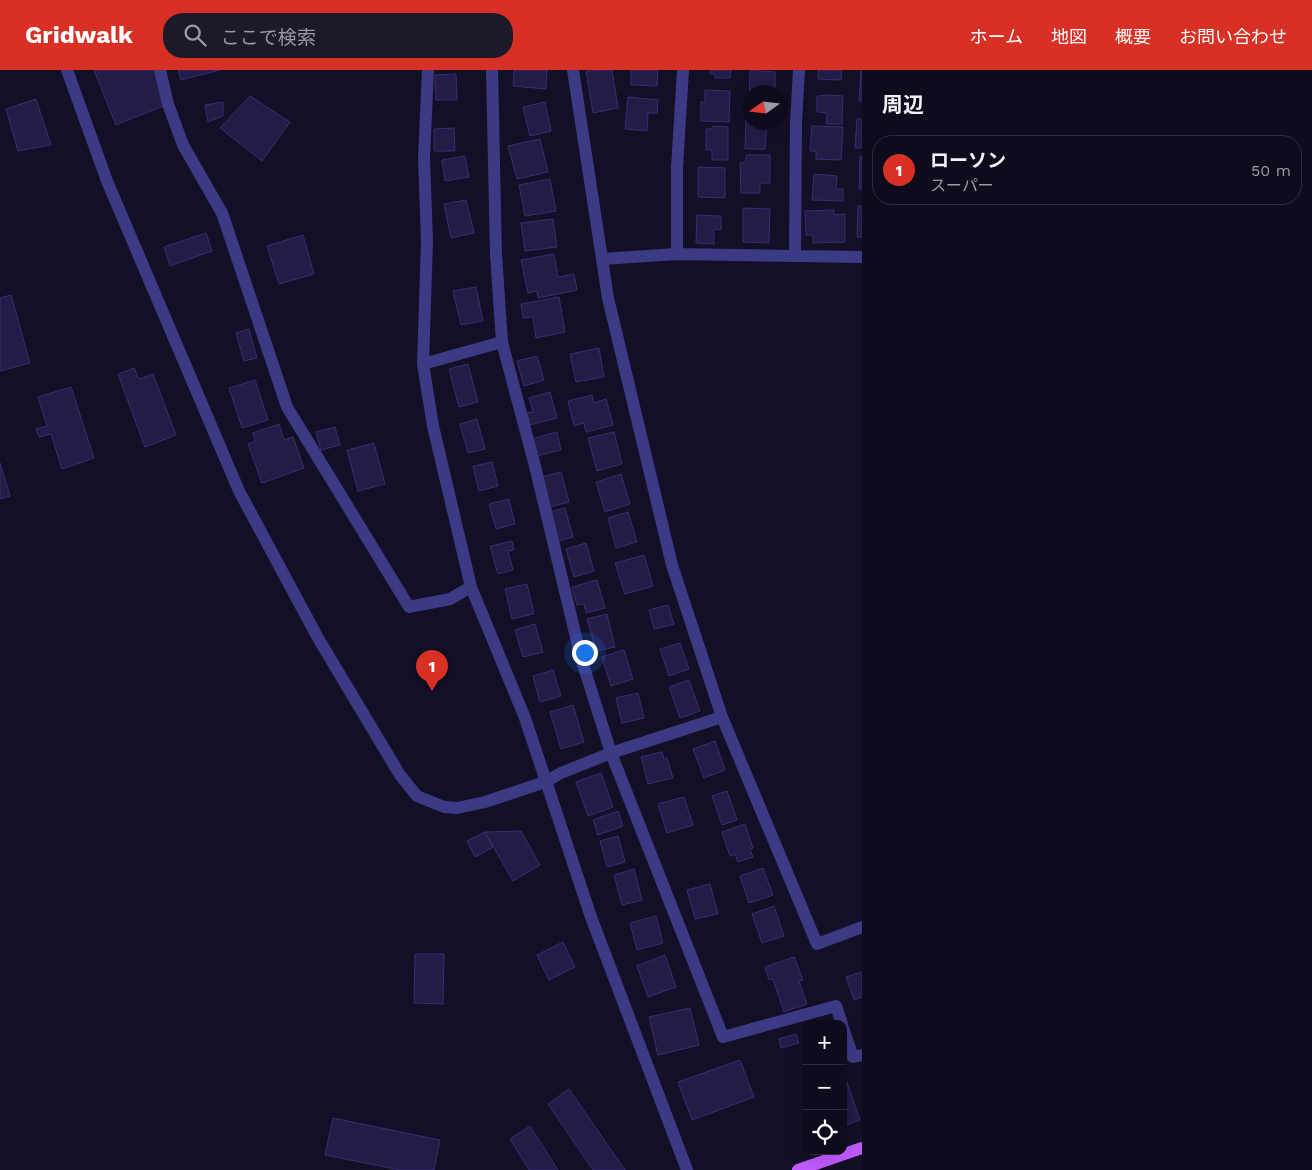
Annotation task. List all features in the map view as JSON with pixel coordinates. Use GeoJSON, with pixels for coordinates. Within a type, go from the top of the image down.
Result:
{"type":"FeatureCollection","features":[{"type":"Feature","properties":{"kind":"main road"},"geometry":{"type":"LineString","coordinates":[[798,1170],[862,1148]]}},
{"type":"Feature","properties":{"kind":"street"},"geometry":{"type":"LineString","coordinates":[[67,70],[107,181],[239,491],[318,638],[400,775],[417,796],[444,807],[457,808],[485,802],[545,782],[561,772],[611,753],[722,717]]}},
{"type":"Feature","properties":{"kind":"street"},"geometry":{"type":"LineString","coordinates":[[160,70],[168,104],[183,145],[222,213],[288,407],[409,606],[450,600],[471,587]]}},
{"type":"Feature","properties":{"kind":"street"},"geometry":{"type":"LineString","coordinates":[[428,70],[424,158],[427,241],[423,364],[433,426],[471,587],[525,718],[592,917],[687,1170]]}},
{"type":"Feature","properties":{"kind":"street"},"geometry":{"type":"LineString","coordinates":[[492,70],[496,255],[502,342],[536,466],[581,658],[611,753],[723,1037],[836,1006],[841,1020]]}},
{"type":"Feature","properties":{"kind":"street"},"geometry":{"type":"LineString","coordinates":[[573,70],[608,298],[672,565],[722,717],[817,944],[862,927]]}},
{"type":"Feature","properties":{"kind":"street"},"geometry":{"type":"LineString","coordinates":[[677,254],[677,168],[683,70]]}},
{"type":"Feature","properties":{"kind":"street"},"geometry":{"type":"LineString","coordinates":[[794,255],[796,122],[799,70]]}},
{"type":"Feature","properties":{"kind":"street"},"geometry":{"type":"LineString","coordinates":[[602,259],[677,254],[862,257]]}},
{"type":"Feature","properties":{"kind":"street"},"geometry":{"type":"LineString","coordinates":[[423,364],[502,342]]}},
{"type":"Feature","properties":{"kind":"street"},"geometry":{"type":"LineString","coordinates":[[847,1040],[853,1057],[862,1055]]}},
{"type":"Feature","properties":{"kind":"building"},"geometry":{"type":"Polygon","coordinates":[[[94,70],[155,70],[168,104],[116,125],[94,70]]]}},
{"type":"Feature","properties":{"kind":"building"},"geometry":{"type":"Polygon","coordinates":[[[178,70],[220,70],[181,80],[178,70]]]}},
{"type":"Feature","properties":{"kind":"building"},"geometry":{"type":"Polygon","coordinates":[[[514,70],[547,70],[546,89],[513,86],[514,70]]]}},
{"type":"Feature","properties":{"kind":"building"},"geometry":{"type":"Polygon","coordinates":[[[612,70],[618,108],[593,113],[586,71],[612,70]]]}},
{"type":"Feature","properties":{"kind":"building"},"geometry":{"type":"Polygon","coordinates":[[[631,70],[658,70],[657,86],[631,85],[631,70]]]}},
{"type":"Feature","properties":{"kind":"building"},"geometry":{"type":"Polygon","coordinates":[[[710,70],[731,70],[730,78],[715,78],[715,74],[710,74],[710,70]]]}},
{"type":"Feature","properties":{"kind":"building"},"geometry":{"type":"Polygon","coordinates":[[[750,70],[775,72],[775,85],[749,85],[750,70]]]}},
{"type":"Feature","properties":{"kind":"building"},"geometry":{"type":"Polygon","coordinates":[[[818,70],[842,70],[841,80],[818,79],[818,70]]]}},
{"type":"Feature","properties":{"kind":"building"},"geometry":{"type":"Polygon","coordinates":[[[861,71],[862,101],[859,101],[861,71]]]}},
{"type":"Feature","properties":{"kind":"building"},"geometry":{"type":"Polygon","coordinates":[[[456,74],[457,100],[436,100],[435,75],[456,74]]]}},
{"type":"Feature","properties":{"kind":"building"},"geometry":{"type":"Polygon","coordinates":[[[705,90],[730,91],[729,122],[701,121],[701,102],[705,102],[705,90]]]}},
{"type":"Feature","properties":{"kind":"building"},"geometry":{"type":"Polygon","coordinates":[[[250,96],[290,122],[262,161],[220,128],[250,96]]]}},
{"type":"Feature","properties":{"kind":"building"},"geometry":{"type":"Polygon","coordinates":[[[817,96],[843,96],[842,124],[826,124],[827,113],[817,112],[817,96]]]}},
{"type":"Feature","properties":{"kind":"building"},"geometry":{"type":"Polygon","coordinates":[[[628,97],[658,100],[657,113],[648,113],[647,131],[625,129],[628,97]]]}},
{"type":"Feature","properties":{"kind":"building"},"geometry":{"type":"Polygon","coordinates":[[[36,99],[51,145],[18,151],[6,109],[36,99]]]}},
{"type":"Feature","properties":{"kind":"building"},"geometry":{"type":"Polygon","coordinates":[[[223,102],[223,116],[208,122],[205,105],[223,102]]]}},
{"type":"Feature","properties":{"kind":"building"},"geometry":{"type":"Polygon","coordinates":[[[545,102],[551,131],[530,136],[523,107],[545,102]]]}},
{"type":"Feature","properties":{"kind":"building"},"geometry":{"type":"Polygon","coordinates":[[[857,119],[862,119],[862,148],[855,148],[857,119]]]}},
{"type":"Feature","properties":{"kind":"building"},"geometry":{"type":"Polygon","coordinates":[[[713,126],[728,127],[728,160],[712,160],[712,150],[706,150],[706,129],[712,129],[713,126]]]}},
{"type":"Feature","properties":{"kind":"building"},"geometry":{"type":"Polygon","coordinates":[[[812,126],[843,127],[841,160],[816,159],[816,151],[810,151],[812,126]]]}},
{"type":"Feature","properties":{"kind":"building"},"geometry":{"type":"Polygon","coordinates":[[[454,128],[455,151],[434,151],[434,129],[454,128]]]}},
{"type":"Feature","properties":{"kind":"building"},"geometry":{"type":"Polygon","coordinates":[[[746,130],[766,130],[765,149],[745,149],[746,130]]]}},
{"type":"Feature","properties":{"kind":"building"},"geometry":{"type":"Polygon","coordinates":[[[540,139],[548,172],[517,179],[508,146],[540,139]]]}},
{"type":"Feature","properties":{"kind":"building"},"geometry":{"type":"Polygon","coordinates":[[[746,155],[770,155],[770,183],[760,183],[760,193],[741,193],[740,163],[746,162],[746,155]]]}},
{"type":"Feature","properties":{"kind":"building"},"geometry":{"type":"Polygon","coordinates":[[[465,156],[469,177],[445,181],[442,160],[465,156]]]}},
{"type":"Feature","properties":{"kind":"building"},"geometry":{"type":"Polygon","coordinates":[[[860,156],[862,156],[862,189],[859,189],[860,156]]]}},
{"type":"Feature","properties":{"kind":"building"},"geometry":{"type":"Polygon","coordinates":[[[698,167],[725,168],[725,198],[698,197],[698,167]]]}},
{"type":"Feature","properties":{"kind":"building"},"geometry":{"type":"Polygon","coordinates":[[[814,174],[837,176],[836,189],[843,189],[843,201],[812,200],[814,174]]]}},
{"type":"Feature","properties":{"kind":"building"},"geometry":{"type":"Polygon","coordinates":[[[550,179],[556,211],[525,216],[519,185],[550,179]]]}},
{"type":"Feature","properties":{"kind":"building"},"geometry":{"type":"Polygon","coordinates":[[[466,200],[474,233],[451,238],[444,204],[466,200]]]}},
{"type":"Feature","properties":{"kind":"building"},"geometry":{"type":"Polygon","coordinates":[[[858,206],[862,206],[862,237],[857,237],[858,206]]]}},
{"type":"Feature","properties":{"kind":"building"},"geometry":{"type":"Polygon","coordinates":[[[743,208],[770,209],[769,243],[743,242],[743,208]]]}},
{"type":"Feature","properties":{"kind":"building"},"geometry":{"type":"Polygon","coordinates":[[[834,210],[834,215],[845,214],[845,242],[813,243],[813,235],[806,235],[805,211],[834,210]]]}},
{"type":"Feature","properties":{"kind":"building"},"geometry":{"type":"Polygon","coordinates":[[[697,215],[721,216],[721,230],[714,229],[714,244],[696,243],[697,215]]]}},
{"type":"Feature","properties":{"kind":"building"},"geometry":{"type":"Polygon","coordinates":[[[553,219],[557,247],[525,251],[521,223],[553,219]]]}},
{"type":"Feature","properties":{"kind":"building"},"geometry":{"type":"Polygon","coordinates":[[[206,233],[212,251],[170,266],[164,247],[206,233]]]}},
{"type":"Feature","properties":{"kind":"building"},"geometry":{"type":"Polygon","coordinates":[[[303,235],[314,274],[279,284],[267,246],[303,235]]]}},
{"type":"Feature","properties":{"kind":"building"},"geometry":{"type":"Polygon","coordinates":[[[554,254],[558,277],[574,274],[577,290],[538,298],[537,291],[528,293],[521,260],[554,254]]]}},
{"type":"Feature","properties":{"kind":"building"},"geometry":{"type":"Polygon","coordinates":[[[476,287],[483,321],[461,325],[453,291],[476,287]]]}},
{"type":"Feature","properties":{"kind":"building"},"geometry":{"type":"Polygon","coordinates":[[[11,295],[30,363],[0,371],[0,298],[11,295]]]}},
{"type":"Feature","properties":{"kind":"building"},"geometry":{"type":"Polygon","coordinates":[[[559,297],[565,332],[536,338],[533,317],[523,318],[521,304],[559,297]]]}},
{"type":"Feature","properties":{"kind":"building"},"geometry":{"type":"Polygon","coordinates":[[[249,329],[257,358],[244,361],[236,333],[249,329]]]}},
{"type":"Feature","properties":{"kind":"building"},"geometry":{"type":"Polygon","coordinates":[[[599,348],[604,377],[576,382],[570,354],[599,348]]]}},
{"type":"Feature","properties":{"kind":"building"},"geometry":{"type":"Polygon","coordinates":[[[537,356],[544,380],[524,386],[517,361],[537,356]]]}},
{"type":"Feature","properties":{"kind":"building"},"geometry":{"type":"Polygon","coordinates":[[[468,364],[478,402],[459,407],[449,369],[468,364]]]}},
{"type":"Feature","properties":{"kind":"building"},"geometry":{"type":"Polygon","coordinates":[[[134,368],[139,379],[153,374],[176,435],[145,447],[118,374],[134,368]]]}},
{"type":"Feature","properties":{"kind":"building"},"geometry":{"type":"Polygon","coordinates":[[[255,380],[268,420],[242,428],[229,388],[255,380]]]}},
{"type":"Feature","properties":{"kind":"building"},"geometry":{"type":"Polygon","coordinates":[[[71,387],[94,458],[62,469],[51,434],[39,437],[36,429],[47,426],[38,397],[71,387]]]}},
{"type":"Feature","properties":{"kind":"building"},"geometry":{"type":"Polygon","coordinates":[[[550,392],[557,418],[530,425],[527,413],[533,412],[529,398],[550,392]]]}},
{"type":"Feature","properties":{"kind":"building"},"geometry":{"type":"Polygon","coordinates":[[[592,395],[594,403],[606,399],[613,425],[586,432],[584,423],[574,426],[568,401],[592,395]]]}},
{"type":"Feature","properties":{"kind":"building"},"geometry":{"type":"Polygon","coordinates":[[[477,419],[485,449],[468,453],[460,424],[477,419]]]}},
{"type":"Feature","properties":{"kind":"building"},"geometry":{"type":"Polygon","coordinates":[[[279,424],[284,440],[293,437],[304,468],[262,483],[248,444],[255,441],[253,433],[279,424]]]}},
{"type":"Feature","properties":{"kind":"building"},"geometry":{"type":"Polygon","coordinates":[[[335,427],[340,445],[321,450],[316,432],[335,427]]]}},
{"type":"Feature","properties":{"kind":"building"},"geometry":{"type":"Polygon","coordinates":[[[557,432],[561,450],[533,457],[528,440],[557,432]]]}},
{"type":"Feature","properties":{"kind":"building"},"geometry":{"type":"Polygon","coordinates":[[[614,432],[622,464],[597,471],[588,438],[614,432]]]}},
{"type":"Feature","properties":{"kind":"building"},"geometry":{"type":"Polygon","coordinates":[[[374,443],[385,484],[358,491],[347,450],[374,443]]]}},
{"type":"Feature","properties":{"kind":"building"},"geometry":{"type":"Polygon","coordinates":[[[492,462],[498,486],[479,491],[473,466],[492,462]]]}},
{"type":"Feature","properties":{"kind":"building"},"geometry":{"type":"Polygon","coordinates":[[[0,463],[10,496],[0,499],[0,463]]]}},
{"type":"Feature","properties":{"kind":"building"},"geometry":{"type":"Polygon","coordinates":[[[561,472],[569,502],[546,508],[538,478],[561,472]]]}},
{"type":"Feature","properties":{"kind":"building"},"geometry":{"type":"Polygon","coordinates":[[[621,474],[630,504],[605,512],[596,482],[621,474]]]}},
{"type":"Feature","properties":{"kind":"building"},"geometry":{"type":"Polygon","coordinates":[[[509,499],[515,524],[496,529],[489,504],[509,499]]]}},
{"type":"Feature","properties":{"kind":"building"},"geometry":{"type":"Polygon","coordinates":[[[565,508],[573,537],[554,542],[546,513],[565,508]]]}},
{"type":"Feature","properties":{"kind":"building"},"geometry":{"type":"Polygon","coordinates":[[[628,512],[637,542],[616,548],[608,518],[628,512]]]}},
{"type":"Feature","properties":{"kind":"building"},"geometry":{"type":"Polygon","coordinates":[[[512,541],[514,550],[508,551],[513,570],[498,574],[490,546],[512,541]]]}},
{"type":"Feature","properties":{"kind":"building"},"geometry":{"type":"Polygon","coordinates":[[[586,543],[594,571],[574,577],[566,549],[586,543]]]}},
{"type":"Feature","properties":{"kind":"building"},"geometry":{"type":"Polygon","coordinates":[[[644,555],[653,586],[625,594],[615,563],[644,555]]]}},
{"type":"Feature","properties":{"kind":"building"},"geometry":{"type":"Polygon","coordinates":[[[597,580],[605,608],[586,613],[584,604],[577,605],[572,587],[597,580]]]}},
{"type":"Feature","properties":{"kind":"building"},"geometry":{"type":"Polygon","coordinates":[[[527,584],[534,614],[512,619],[505,589],[527,584]]]}},
{"type":"Feature","properties":{"kind":"building"},"geometry":{"type":"Polygon","coordinates":[[[668,605],[674,624],[654,629],[649,610],[668,605]]]}},
{"type":"Feature","properties":{"kind":"building"},"geometry":{"type":"Polygon","coordinates":[[[607,614],[615,647],[596,651],[587,619],[607,614]]]}},
{"type":"Feature","properties":{"kind":"building"},"geometry":{"type":"Polygon","coordinates":[[[535,624],[543,652],[523,657],[515,630],[535,624]]]}},
{"type":"Feature","properties":{"kind":"building"},"geometry":{"type":"Polygon","coordinates":[[[680,643],[689,669],[669,676],[660,649],[680,643]]]}},
{"type":"Feature","properties":{"kind":"building"},"geometry":{"type":"Polygon","coordinates":[[[624,650],[633,679],[611,686],[602,657],[624,650]]]}},
{"type":"Feature","properties":{"kind":"building"},"geometry":{"type":"Polygon","coordinates":[[[553,670],[561,696],[540,702],[533,676],[553,670]]]}},
{"type":"Feature","properties":{"kind":"building"},"geometry":{"type":"Polygon","coordinates":[[[689,680],[700,711],[680,718],[669,687],[689,680]]]}},
{"type":"Feature","properties":{"kind":"building"},"geometry":{"type":"Polygon","coordinates":[[[638,693],[644,718],[622,723],[616,698],[638,693]]]}},
{"type":"Feature","properties":{"kind":"building"},"geometry":{"type":"Polygon","coordinates":[[[573,705],[584,742],[561,749],[550,712],[573,705]]]}},
{"type":"Feature","properties":{"kind":"building"},"geometry":{"type":"Polygon","coordinates":[[[715,741],[725,770],[704,778],[693,749],[715,741]]]}},
{"type":"Feature","properties":{"kind":"building"},"geometry":{"type":"Polygon","coordinates":[[[662,752],[664,759],[667,758],[673,778],[648,784],[641,757],[662,752]]]}},
{"type":"Feature","properties":{"kind":"building"},"geometry":{"type":"Polygon","coordinates":[[[601,773],[613,807],[588,816],[576,782],[601,773]]]}},
{"type":"Feature","properties":{"kind":"building"},"geometry":{"type":"Polygon","coordinates":[[[727,791],[737,820],[722,825],[712,796],[727,791]]]}},
{"type":"Feature","properties":{"kind":"building"},"geometry":{"type":"Polygon","coordinates":[[[684,797],[693,825],[667,833],[658,804],[684,797]]]}},
{"type":"Feature","properties":{"kind":"building"},"geometry":{"type":"Polygon","coordinates":[[[618,811],[623,826],[598,835],[593,820],[618,811]]]}},
{"type":"Feature","properties":{"kind":"building"},"geometry":{"type":"Polygon","coordinates":[[[745,824],[753,848],[750,849],[753,857],[738,862],[735,854],[730,856],[722,832],[745,824]]]}},
{"type":"Feature","properties":{"kind":"building"},"geometry":{"type":"Polygon","coordinates":[[[521,831],[540,865],[513,881],[485,832],[521,831]]]}},
{"type":"Feature","properties":{"kind":"building"},"geometry":{"type":"Polygon","coordinates":[[[485,832],[493,847],[475,857],[467,841],[485,832]]]}},
{"type":"Feature","properties":{"kind":"building"},"geometry":{"type":"Polygon","coordinates":[[[618,836],[625,862],[607,867],[600,841],[618,836]]]}},
{"type":"Feature","properties":{"kind":"building"},"geometry":{"type":"Polygon","coordinates":[[[763,868],[773,895],[749,903],[740,876],[763,868]]]}},
{"type":"Feature","properties":{"kind":"building"},"geometry":{"type":"Polygon","coordinates":[[[634,869],[642,900],[622,905],[614,875],[634,869]]]}},
{"type":"Feature","properties":{"kind":"building"},"geometry":{"type":"Polygon","coordinates":[[[710,884],[718,914],[695,919],[687,890],[710,884]]]}},
{"type":"Feature","properties":{"kind":"building"},"geometry":{"type":"Polygon","coordinates":[[[774,906],[784,936],[762,943],[752,914],[774,906]]]}},
{"type":"Feature","properties":{"kind":"building"},"geometry":{"type":"Polygon","coordinates":[[[656,916],[663,943],[637,950],[630,923],[656,916]]]}},
{"type":"Feature","properties":{"kind":"building"},"geometry":{"type":"Polygon","coordinates":[[[563,942],[575,967],[549,980],[537,955],[563,942]]]}},
{"type":"Feature","properties":{"kind":"building"},"geometry":{"type":"Polygon","coordinates":[[[415,954],[444,954],[443,1004],[414,1003],[415,954]]]}},
{"type":"Feature","properties":{"kind":"building"},"geometry":{"type":"Polygon","coordinates":[[[665,955],[676,987],[648,997],[637,966],[665,955]]]}},
{"type":"Feature","properties":{"kind":"building"},"geometry":{"type":"Polygon","coordinates":[[[794,957],[803,980],[799,981],[807,1004],[784,1012],[773,979],[769,980],[765,967],[794,957]]]}},
{"type":"Feature","properties":{"kind":"building"},"geometry":{"type":"Polygon","coordinates":[[[862,972],[862,997],[854,1000],[846,977],[862,972]]]}},
{"type":"Feature","properties":{"kind":"building"},"geometry":{"type":"Polygon","coordinates":[[[690,1008],[699,1045],[658,1055],[649,1017],[690,1008]]]}},
{"type":"Feature","properties":{"kind":"building"},"geometry":{"type":"Polygon","coordinates":[[[796,1034],[799,1043],[781,1048],[779,1039],[796,1034]]]}},
{"type":"Feature","properties":{"kind":"building"},"geometry":{"type":"Polygon","coordinates":[[[740,1060],[754,1097],[692,1120],[678,1082],[740,1060]]]}},
{"type":"Feature","properties":{"kind":"building"},"geometry":{"type":"Polygon","coordinates":[[[847,1083],[860,1120],[847,1125],[847,1083]]]}},
{"type":"Feature","properties":{"kind":"building"},"geometry":{"type":"Polygon","coordinates":[[[569,1089],[625,1170],[593,1170],[548,1104],[569,1089]]]}},
{"type":"Feature","properties":{"kind":"building"},"geometry":{"type":"Polygon","coordinates":[[[333,1118],[440,1140],[434,1170],[400,1170],[325,1155],[333,1118]]]}},
{"type":"Feature","properties":{"kind":"building"},"geometry":{"type":"Polygon","coordinates":[[[530,1126],[558,1170],[529,1170],[510,1139],[530,1126]]]}},
{"type":"Feature","properties":{"kind":"place","name":"ローソン"},"geometry":{"type":"Point","coordinates":[432,691]}}]}
